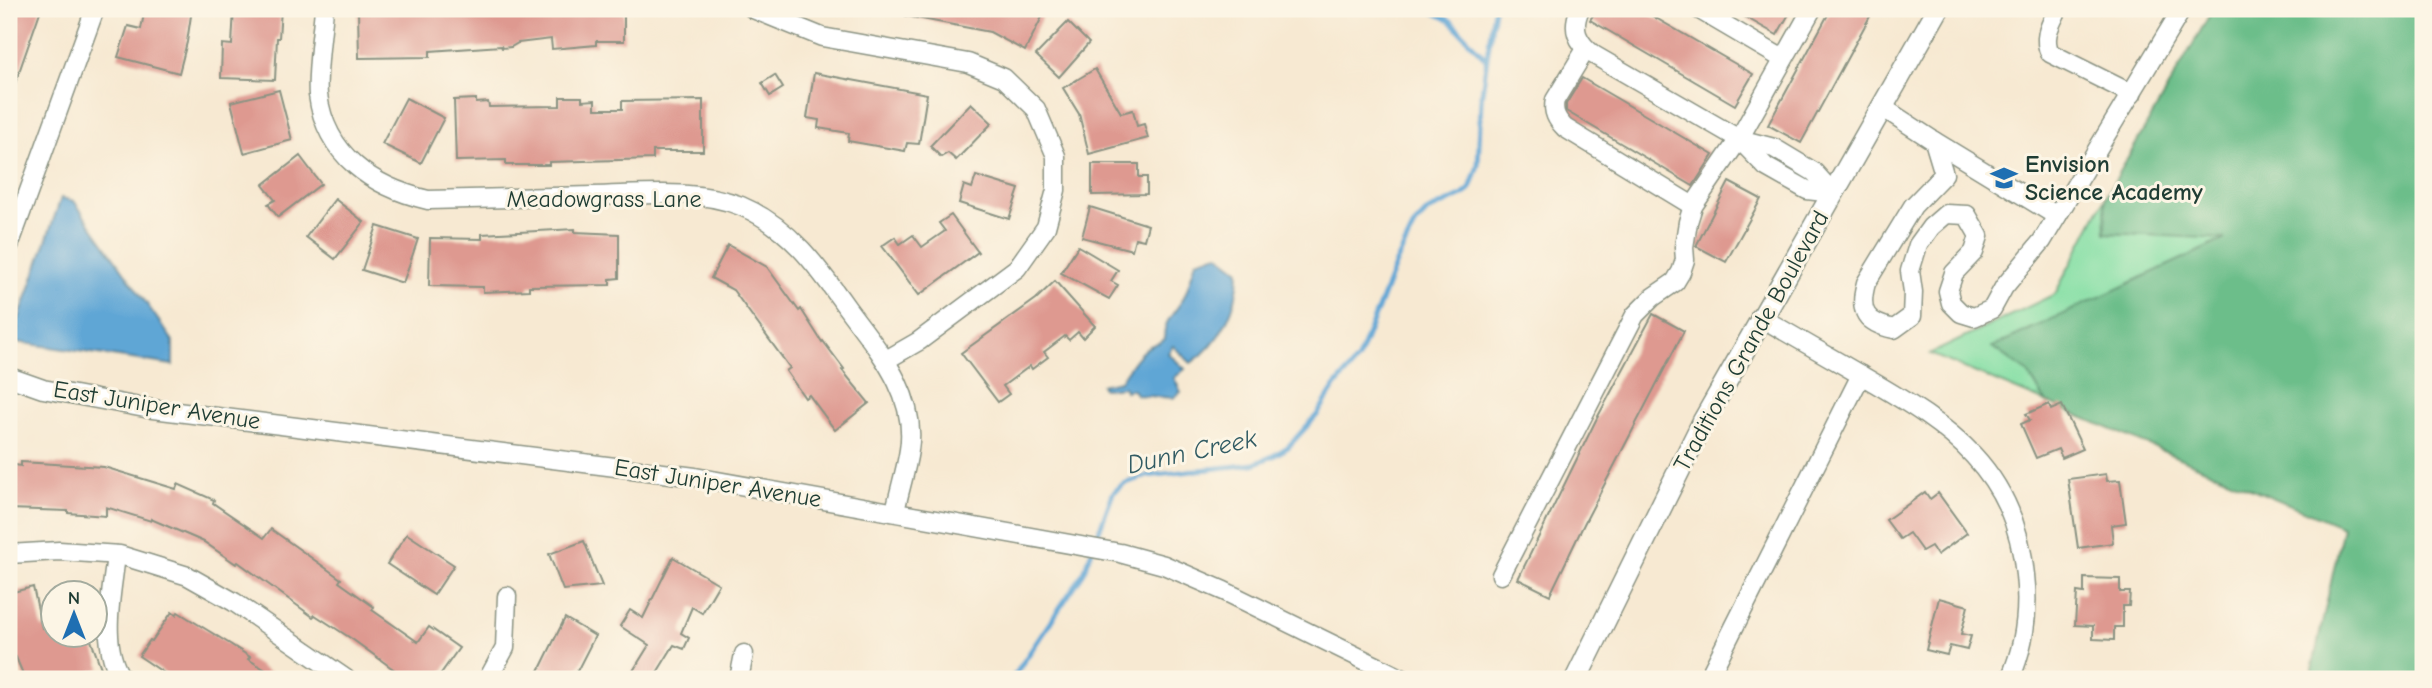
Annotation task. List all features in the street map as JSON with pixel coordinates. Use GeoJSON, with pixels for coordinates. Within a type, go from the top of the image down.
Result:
{"type":"FeatureCollection","features":[{"type":"Feature","properties":{"kind":"main road","name":"Traditions Grande Boulevard"},"geometry":{"type":"LineString","coordinates":[[1576,679],[1703,422],[1760,317],[1938,9]]}},
{"type":"Feature","properties":{"kind":"street"},"geometry":{"type":"LineString","coordinates":[[9,246],[14,208],[95,9]]}},
{"type":"Feature","properties":{"kind":"street","name":"Meadowgrass Lane"},"geometry":{"type":"LineString","coordinates":[[324,9],[318,94],[325,121],[336,143],[355,166],[372,180],[401,194],[428,200],[650,194],[697,196],[741,206],[777,226],[803,249],[886,360],[900,385],[909,420],[909,448],[895,512]]}},
{"type":"Feature","properties":{"kind":"street"},"geometry":{"type":"LineString","coordinates":[[753,9],[822,37],[968,63],[1004,78],[1036,108],[1056,156],[1056,190],[1046,227],[1017,268],[919,341],[886,360]]}},
{"type":"Feature","properties":{"kind":"street"},"geometry":{"type":"LineString","coordinates":[[1580,9],[1575,27],[1581,45],[1586,49],[1738,139],[1774,148],[1814,172],[1833,193]]}},
{"type":"Feature","properties":{"kind":"street"},"geometry":{"type":"LineString","coordinates":[[1698,9],[1783,59]]}},
{"type":"Feature","properties":{"kind":"street"},"geometry":{"type":"LineString","coordinates":[[1501,575],[1634,315],[1653,297],[1675,282],[1681,272],[1693,206],[1738,139],[1812,9]]}},
{"type":"Feature","properties":{"kind":"street"},"geometry":{"type":"LineString","coordinates":[[2058,9],[2046,37],[2050,53],[2132,94]]}},
{"type":"Feature","properties":{"kind":"street"},"geometry":{"type":"LineString","coordinates":[[1934,141],[1944,174],[1913,206],[1866,283],[1862,298],[1866,313],[1875,324],[1894,328],[1912,316],[1910,271],[1919,245],[1931,227],[1946,214],[1968,215],[1979,236],[1974,252],[1954,273],[1948,291],[1951,303],[1961,313],[1974,317],[1992,309],[2004,287],[2042,240],[2182,9]]}},
{"type":"Feature","properties":{"kind":"street"},"geometry":{"type":"LineString","coordinates":[[1586,49],[1555,100],[1553,107],[1558,121],[1565,128],[1693,206]]}},
{"type":"Feature","properties":{"kind":"street"},"geometry":{"type":"LineString","coordinates":[[1882,107],[2057,216]]}},
{"type":"Feature","properties":{"kind":"street"},"geometry":{"type":"LineString","coordinates":[[1760,317],[1921,410],[1949,430],[1984,467],[2007,506],[2017,530],[2024,562],[2027,591],[2021,645],[2010,679]]}},
{"type":"Feature","properties":{"kind":"street"},"geometry":{"type":"LineString","coordinates":[[1708,679],[1861,375]]}},
{"type":"Feature","properties":{"kind":"street","name":"East Juniper Avenue"},"geometry":{"type":"LineString","coordinates":[[9,377],[43,389],[145,408],[695,477],[1136,557],[1164,565],[1224,591],[1403,679]]}},
{"type":"Feature","properties":{"kind":"street"},"geometry":{"type":"LineString","coordinates":[[9,554],[59,551],[116,555],[188,576],[234,602],[346,679]]}},
{"type":"Feature","properties":{"kind":"street"},"geometry":{"type":"LineString","coordinates":[[116,555],[110,604],[110,647],[122,679]]}},
{"type":"Feature","properties":{"kind":"street"},"geometry":{"type":"LineString","coordinates":[[488,679],[505,648],[507,596]]}},
{"type":"Feature","properties":{"kind":"street"},"geometry":{"type":"LineString","coordinates":[[739,679],[744,654]]}},
{"type":"Feature","properties":{"kind":"green space"},"geometry":{"type":"Polygon","coordinates":[[[2213,9],[2423,9],[2423,679],[2310,679],[2343,527],[2046,402],[2028,373],[1992,347],[2225,239],[2106,233],[2105,198],[2213,9]]]}},
{"type":"Feature","properties":{"kind":"green space"},"geometry":{"type":"Polygon","coordinates":[[[2105,198],[2106,233],[2227,238],[1992,347],[2027,372],[2046,402],[1930,354],[2055,294],[2105,198]]]}},
{"type":"Feature","properties":{"kind":"water"},"geometry":{"type":"Polygon","coordinates":[[[61,198],[74,201],[173,341],[173,365],[16,342],[18,322],[61,198]]]}},
{"type":"Feature","properties":{"kind":"water"},"geometry":{"type":"Polygon","coordinates":[[[1218,254],[1239,270],[1236,297],[1219,334],[1202,355],[1191,363],[1173,346],[1168,353],[1185,369],[1174,378],[1181,392],[1173,398],[1137,395],[1132,389],[1125,391],[1124,387],[1103,389],[1101,385],[1120,381],[1145,349],[1165,339],[1165,328],[1183,299],[1196,261],[1218,254]]]}},
{"type":"Feature","properties":{"kind":"building"},"geometry":{"type":"Polygon","coordinates":[[[9,9],[41,9],[11,95],[9,95],[9,9]]]}},
{"type":"Feature","properties":{"kind":"building"},"geometry":{"type":"Polygon","coordinates":[[[145,9],[192,9],[179,73],[118,57],[128,26],[141,29],[145,9]]]}},
{"type":"Feature","properties":{"kind":"building"},"geometry":{"type":"Polygon","coordinates":[[[234,9],[281,9],[275,80],[221,78],[222,44],[232,45],[234,9]]]}},
{"type":"Feature","properties":{"kind":"building"},"geometry":{"type":"Polygon","coordinates":[[[358,9],[624,9],[624,41],[596,41],[596,45],[552,49],[551,39],[502,48],[430,51],[430,57],[359,58],[358,9]]]}},
{"type":"Feature","properties":{"kind":"building"},"geometry":{"type":"Polygon","coordinates":[[[907,9],[1046,9],[1025,51],[990,32],[906,16],[907,9]]]}},
{"type":"Feature","properties":{"kind":"building"},"geometry":{"type":"Polygon","coordinates":[[[1597,9],[1640,9],[1753,74],[1735,105],[1590,20],[1597,9]]]}},
{"type":"Feature","properties":{"kind":"building"},"geometry":{"type":"Polygon","coordinates":[[[1731,9],[1792,9],[1777,35],[1731,9]]]}},
{"type":"Feature","properties":{"kind":"building"},"geometry":{"type":"Polygon","coordinates":[[[1831,9],[1874,9],[1801,143],[1768,125],[1831,9]]]}},
{"type":"Feature","properties":{"kind":"building"},"geometry":{"type":"Polygon","coordinates":[[[1068,22],[1089,43],[1059,77],[1036,55],[1068,22]]]}},
{"type":"Feature","properties":{"kind":"building"},"geometry":{"type":"Polygon","coordinates":[[[1095,69],[1121,113],[1133,110],[1137,126],[1144,124],[1148,138],[1089,154],[1079,114],[1063,88],[1095,69]]]}},
{"type":"Feature","properties":{"kind":"building"},"geometry":{"type":"Polygon","coordinates":[[[814,73],[927,94],[919,144],[907,143],[905,151],[848,141],[849,133],[818,128],[819,120],[807,118],[814,73]]]}},
{"type":"Feature","properties":{"kind":"building"},"geometry":{"type":"Polygon","coordinates":[[[775,75],[783,88],[770,96],[762,83],[775,75]]]}},
{"type":"Feature","properties":{"kind":"building"},"geometry":{"type":"Polygon","coordinates":[[[1582,78],[1713,155],[1693,186],[1566,111],[1566,104],[1582,78]]]}},
{"type":"Feature","properties":{"kind":"building"},"geometry":{"type":"Polygon","coordinates":[[[279,90],[292,140],[244,153],[231,102],[279,90]]]}},
{"type":"Feature","properties":{"kind":"building"},"geometry":{"type":"Polygon","coordinates":[[[560,97],[582,97],[582,101],[595,100],[595,109],[622,109],[622,101],[703,100],[703,151],[653,151],[653,159],[549,162],[549,165],[506,165],[506,160],[456,161],[454,100],[476,99],[476,103],[488,102],[489,107],[560,106],[560,97]]]}},
{"type":"Feature","properties":{"kind":"building"},"geometry":{"type":"Polygon","coordinates":[[[406,98],[444,118],[421,163],[382,144],[406,98]]]}},
{"type":"Feature","properties":{"kind":"building"},"geometry":{"type":"Polygon","coordinates":[[[971,103],[992,123],[956,160],[948,153],[941,157],[930,146],[971,103]]]}},
{"type":"Feature","properties":{"kind":"building"},"geometry":{"type":"Polygon","coordinates":[[[300,156],[321,184],[278,217],[268,204],[275,200],[263,185],[300,156]]]}},
{"type":"Feature","properties":{"kind":"building"},"geometry":{"type":"Polygon","coordinates":[[[1092,164],[1139,164],[1139,177],[1147,177],[1147,194],[1092,195],[1092,164]]]}},
{"type":"Feature","properties":{"kind":"building"},"geometry":{"type":"Polygon","coordinates":[[[976,176],[1019,189],[1009,219],[959,203],[964,185],[972,188],[976,176]]]}},
{"type":"Feature","properties":{"kind":"building"},"geometry":{"type":"Polygon","coordinates":[[[1729,182],[1761,199],[1726,262],[1696,246],[1729,182]]]}},
{"type":"Feature","properties":{"kind":"building"},"geometry":{"type":"Polygon","coordinates":[[[335,199],[364,222],[335,259],[306,237],[335,199]]]}},
{"type":"Feature","properties":{"kind":"building"},"geometry":{"type":"Polygon","coordinates":[[[1090,207],[1148,225],[1144,240],[1135,238],[1132,250],[1082,237],[1090,207]]]}},
{"type":"Feature","properties":{"kind":"building"},"geometry":{"type":"Polygon","coordinates":[[[951,215],[978,252],[919,295],[882,246],[895,237],[900,244],[913,235],[922,247],[945,231],[939,223],[951,215]]]}},
{"type":"Feature","properties":{"kind":"building"},"geometry":{"type":"Polygon","coordinates":[[[377,226],[418,239],[403,283],[362,270],[377,226]]]}},
{"type":"Feature","properties":{"kind":"building"},"geometry":{"type":"Polygon","coordinates":[[[575,229],[575,232],[619,234],[619,278],[610,279],[610,285],[529,286],[529,290],[483,292],[483,287],[429,286],[430,238],[482,239],[482,234],[575,229]]]}},
{"type":"Feature","properties":{"kind":"building"},"geometry":{"type":"Polygon","coordinates":[[[728,245],[767,267],[869,403],[835,430],[809,395],[805,398],[786,371],[790,368],[733,290],[711,278],[728,245]]]}},
{"type":"Feature","properties":{"kind":"building"},"geometry":{"type":"Polygon","coordinates":[[[1078,246],[1118,270],[1111,281],[1118,285],[1109,299],[1061,273],[1078,246]]]}},
{"type":"Feature","properties":{"kind":"building"},"geometry":{"type":"Polygon","coordinates":[[[1055,281],[1095,326],[1083,338],[1078,332],[1069,340],[1065,336],[1044,352],[1048,357],[1032,369],[1030,366],[1003,386],[1009,394],[998,402],[961,353],[1036,299],[1055,281]]]}},
{"type":"Feature","properties":{"kind":"building"},"geometry":{"type":"Polygon","coordinates":[[[1653,314],[1684,331],[1550,595],[1518,579],[1596,420],[1653,314]]]}},
{"type":"Feature","properties":{"kind":"building"},"geometry":{"type":"Polygon","coordinates":[[[2049,404],[2051,410],[2062,405],[2083,449],[2062,458],[2058,449],[2036,458],[2021,424],[2030,420],[2026,414],[2049,404]]]}},
{"type":"Feature","properties":{"kind":"building"},"geometry":{"type":"Polygon","coordinates":[[[21,462],[104,467],[176,489],[178,484],[214,500],[213,503],[264,538],[271,529],[341,579],[339,582],[374,607],[372,610],[418,642],[429,627],[459,648],[437,679],[407,679],[352,639],[315,615],[313,617],[238,562],[236,564],[204,542],[151,519],[106,507],[106,516],[68,511],[9,509],[9,464],[21,466],[21,462]]]}},
{"type":"Feature","properties":{"kind":"building"},"geometry":{"type":"Polygon","coordinates":[[[2106,474],[2107,481],[2120,480],[2126,523],[2111,525],[2113,543],[2078,548],[2068,479],[2106,474]]]}},
{"type":"Feature","properties":{"kind":"building"},"geometry":{"type":"Polygon","coordinates":[[[1925,492],[1930,499],[1938,493],[1967,533],[1937,555],[1931,546],[1922,551],[1909,533],[1900,539],[1886,520],[1925,492]]]}},
{"type":"Feature","properties":{"kind":"building"},"geometry":{"type":"Polygon","coordinates":[[[407,534],[454,565],[434,595],[387,564],[407,534]]]}},
{"type":"Feature","properties":{"kind":"building"},"geometry":{"type":"Polygon","coordinates":[[[584,541],[602,586],[563,590],[549,554],[584,541]]]}},
{"type":"Feature","properties":{"kind":"building"},"geometry":{"type":"Polygon","coordinates":[[[673,557],[719,584],[702,613],[692,607],[681,633],[689,638],[684,649],[674,645],[653,679],[628,679],[649,645],[620,626],[630,610],[643,618],[673,557]]]}},
{"type":"Feature","properties":{"kind":"building"},"geometry":{"type":"Polygon","coordinates":[[[2084,578],[2120,579],[2120,592],[2130,592],[2129,606],[2123,606],[2123,627],[2114,627],[2114,640],[2093,639],[2093,626],[2075,625],[2077,592],[2084,593],[2084,578]]]}},
{"type":"Feature","properties":{"kind":"building"},"geometry":{"type":"Polygon","coordinates":[[[33,587],[38,610],[38,650],[94,650],[101,668],[73,679],[25,679],[16,657],[13,658],[9,639],[9,593],[33,587]]]}},
{"type":"Feature","properties":{"kind":"building"},"geometry":{"type":"Polygon","coordinates":[[[1939,598],[1968,606],[1961,634],[1971,636],[1967,650],[1950,646],[1947,655],[1926,650],[1939,598]]]}},
{"type":"Feature","properties":{"kind":"building"},"geometry":{"type":"Polygon","coordinates":[[[172,612],[176,615],[178,612],[230,644],[280,679],[173,679],[139,656],[172,612]]]}},
{"type":"Feature","properties":{"kind":"building"},"geometry":{"type":"Polygon","coordinates":[[[565,618],[595,636],[573,679],[535,679],[565,618]]]}},
{"type":"Feature","properties":{"kind":"waterway"},"geometry":{"type":"LineString","coordinates":[[1428,9],[1451,21],[1486,59]]}},
{"type":"Feature","properties":{"kind":"waterway","name":"Dunn Creek"},"geometry":{"type":"LineString","coordinates":[[1012,679],[1084,572],[1113,493],[1123,484],[1147,476],[1254,464],[1273,456],[1288,447],[1317,415],[1334,388],[1358,359],[1396,263],[1414,226],[1428,211],[1470,189],[1478,165],[1481,100],[1494,9]]}},
{"type":"Feature","properties":{"kind":"place","name":"Envision Science Academy"},"geometry":{"type":"Point","coordinates":[2004,178]}}]}
